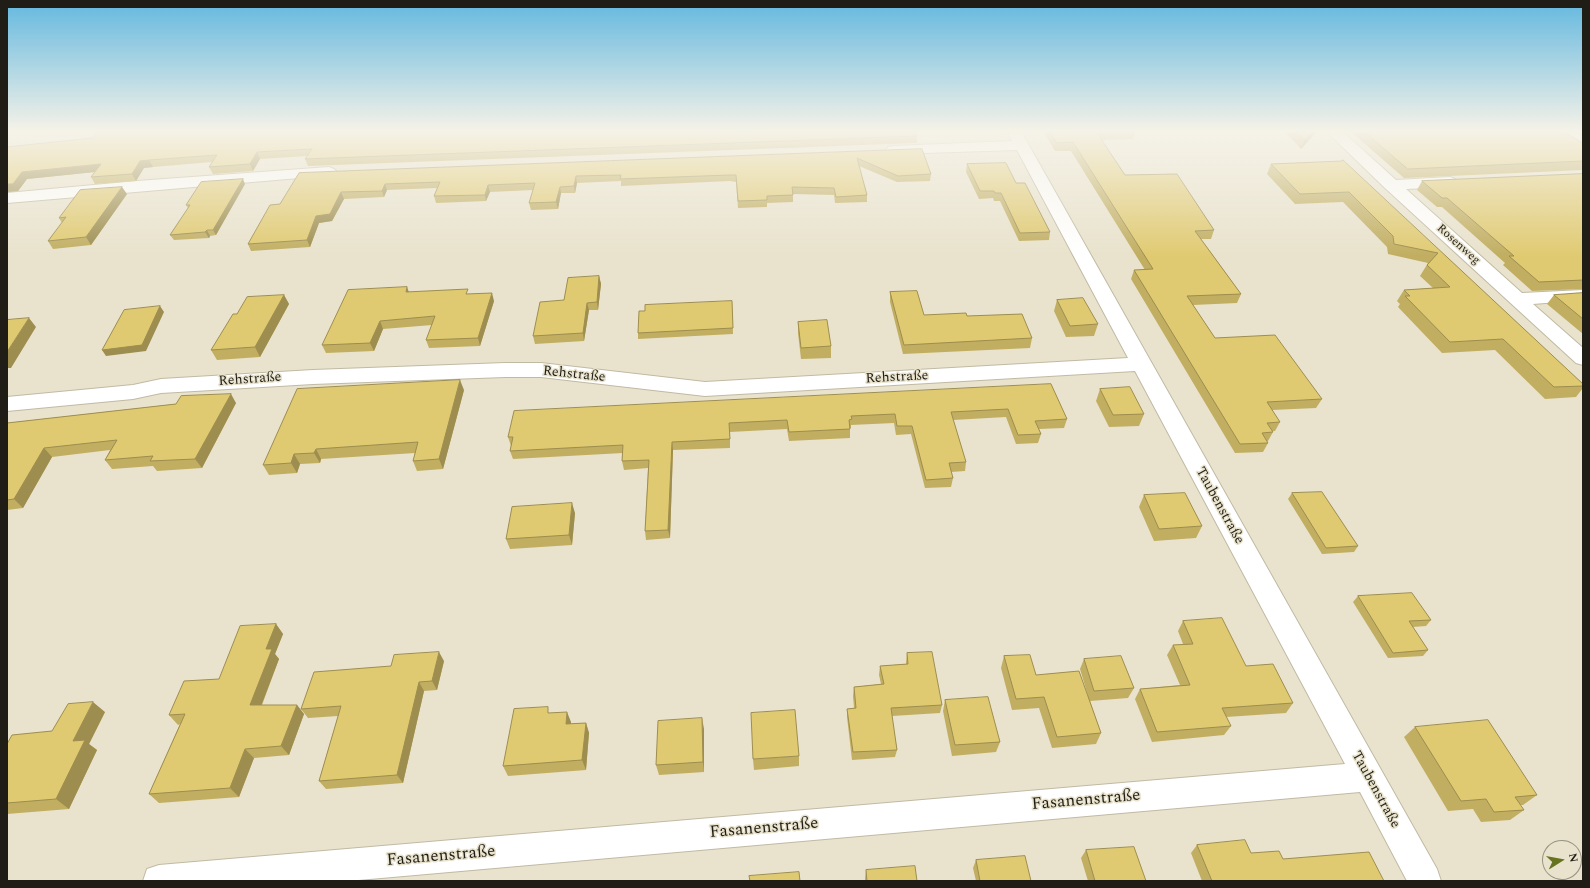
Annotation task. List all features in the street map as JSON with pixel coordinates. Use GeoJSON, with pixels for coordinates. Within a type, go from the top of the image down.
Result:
{"type":"FeatureCollection","features":[{"type":"Feature","properties":{"kind":"street"},"geometry":{"type":"LineString","coordinates":[[7,198],[137,186],[324,172]]}},
{"type":"Feature","properties":{"kind":"street","name":"Taubenstraße"},"geometry":{"type":"LineString","coordinates":[[1037,172],[1425,881]]}},
{"type":"Feature","properties":{"kind":"street","name":"Rosenweg"},"geometry":{"type":"LineString","coordinates":[[1378,172],[1583,359]]}},
{"type":"Feature","properties":{"kind":"street"},"geometry":{"type":"LineString","coordinates":[[1391,185],[1468,181]]}},
{"type":"Feature","properties":{"kind":"street"},"geometry":{"type":"LineString","coordinates":[[1517,298],[1583,295]]}},
{"type":"Feature","properties":{"kind":"street","name":"Rehstraße"},"geometry":{"type":"LineString","coordinates":[[7,404],[133,392],[161,386],[313,376],[541,370],[705,389],[1141,364]]}},
{"type":"Feature","properties":{"kind":"street","name":"Fasanenstraße"},"geometry":{"type":"LineString","coordinates":[[159,881],[1368,777]]}},
{"type":"Feature","properties":{"kind":"building"},"geometry":{"type":"Polygon","coordinates":[[[7,172],[22,172],[13,184],[7,184],[7,172]]]}},
{"type":"Feature","properties":{"kind":"building"},"geometry":{"type":"Polygon","coordinates":[[[95,172],[133,172],[132,174],[91,177],[95,172]]]}},
{"type":"Feature","properties":{"kind":"building"},"geometry":{"type":"Polygon","coordinates":[[[861,172],[867,195],[836,197],[834,188],[792,187],[793,195],[767,196],[767,200],[738,201],[736,175],[620,179],[621,175],[576,176],[574,186],[560,187],[556,202],[529,203],[535,183],[488,185],[485,195],[434,196],[440,182],[385,184],[382,191],[341,192],[330,214],[316,216],[307,240],[248,244],[270,205],[280,204],[299,173],[861,172]]]}},
{"type":"Feature","properties":{"kind":"building"},"geometry":{"type":"Polygon","coordinates":[[[890,172],[930,172],[931,174],[898,176],[890,172]]]}},
{"type":"Feature","properties":{"kind":"building"},"geometry":{"type":"Polygon","coordinates":[[[971,172],[1011,172],[1016,183],[1025,183],[1050,232],[1020,233],[1001,193],[995,193],[994,191],[980,191],[971,172]]]}},
{"type":"Feature","properties":{"kind":"building"},"geometry":{"type":"Polygon","coordinates":[[[1092,172],[1123,172],[1125,175],[1177,174],[1214,230],[1195,231],[1241,294],[1187,296],[1215,338],[1275,335],[1322,399],[1267,402],[1280,422],[1267,423],[1273,432],[1262,433],[1268,443],[1240,444],[1134,270],[1153,269],[1092,172]]]}},
{"type":"Feature","properties":{"kind":"building"},"geometry":{"type":"Polygon","coordinates":[[[1279,172],[1356,172],[1583,384],[1583,386],[1554,387],[1503,339],[1450,342],[1405,296],[1410,296],[1404,290],[1450,287],[1427,265],[1438,253],[1394,244],[1393,236],[1349,192],[1300,194],[1279,172]]]}},
{"type":"Feature","properties":{"kind":"building"},"geometry":{"type":"Polygon","coordinates":[[[1583,174],[1583,280],[1539,282],[1509,256],[1514,256],[1447,198],[1442,198],[1422,181],[1583,174]]]}},
{"type":"Feature","properties":{"kind":"building"},"geometry":{"type":"Polygon","coordinates":[[[243,179],[213,230],[170,235],[190,205],[186,205],[201,182],[243,179]]]}},
{"type":"Feature","properties":{"kind":"building"},"geometry":{"type":"Polygon","coordinates":[[[122,187],[86,237],[48,241],[66,217],[59,218],[80,190],[122,187]]]}},
{"type":"Feature","properties":{"kind":"building"},"geometry":{"type":"Polygon","coordinates":[[[599,276],[597,302],[587,303],[583,333],[533,336],[540,302],[564,300],[568,278],[599,276]]]}},
{"type":"Feature","properties":{"kind":"building"},"geometry":{"type":"Polygon","coordinates":[[[407,287],[406,292],[468,289],[466,294],[492,293],[478,338],[426,340],[435,316],[380,321],[370,343],[322,345],[348,290],[407,287]]]}},
{"type":"Feature","properties":{"kind":"building"},"geometry":{"type":"Polygon","coordinates":[[[917,291],[924,315],[966,313],[967,316],[1022,314],[1032,338],[904,345],[890,292],[917,291]]]}},
{"type":"Feature","properties":{"kind":"building"},"geometry":{"type":"Polygon","coordinates":[[[1583,293],[1583,319],[1554,295],[1583,293]]]}},
{"type":"Feature","properties":{"kind":"building"},"geometry":{"type":"Polygon","coordinates":[[[284,295],[255,347],[211,350],[233,314],[237,314],[247,297],[284,295]]]}},
{"type":"Feature","properties":{"kind":"building"},"geometry":{"type":"Polygon","coordinates":[[[1083,298],[1098,324],[1070,326],[1057,300],[1083,298]]]}},
{"type":"Feature","properties":{"kind":"building"},"geometry":{"type":"Polygon","coordinates":[[[732,301],[733,328],[638,333],[639,311],[645,311],[645,305],[732,301]]]}},
{"type":"Feature","properties":{"kind":"building"},"geometry":{"type":"Polygon","coordinates":[[[160,306],[142,345],[102,350],[124,310],[160,306]]]}},
{"type":"Feature","properties":{"kind":"building"},"geometry":{"type":"Polygon","coordinates":[[[29,318],[7,352],[7,320],[29,318]]]}},
{"type":"Feature","properties":{"kind":"building"},"geometry":{"type":"Polygon","coordinates":[[[827,320],[831,346],[801,348],[798,322],[827,320]]]}},
{"type":"Feature","properties":{"kind":"building"},"geometry":{"type":"Polygon","coordinates":[[[460,380],[439,459],[413,461],[418,442],[316,449],[314,453],[294,454],[291,463],[263,465],[297,389],[460,380]]]}},
{"type":"Feature","properties":{"kind":"building"},"geometry":{"type":"Polygon","coordinates":[[[1051,384],[1067,419],[1035,421],[1041,434],[1018,435],[1008,409],[951,412],[966,462],[949,463],[953,478],[926,480],[912,426],[897,426],[895,414],[851,416],[852,419],[849,420],[850,429],[789,432],[787,420],[729,423],[730,439],[672,442],[668,530],[645,531],[649,460],[622,461],[623,445],[510,451],[513,437],[508,437],[514,411],[1051,384]]]}},
{"type":"Feature","properties":{"kind":"building"},"geometry":{"type":"Polygon","coordinates":[[[1130,387],[1144,414],[1113,415],[1100,389],[1130,387]]]}},
{"type":"Feature","properties":{"kind":"building"},"geometry":{"type":"Polygon","coordinates":[[[231,394],[195,459],[150,461],[153,456],[105,460],[117,440],[44,448],[14,499],[7,500],[7,423],[176,404],[181,396],[231,394]]]}},
{"type":"Feature","properties":{"kind":"building"},"geometry":{"type":"Polygon","coordinates":[[[1322,492],[1358,546],[1326,548],[1292,493],[1322,492]]]}},
{"type":"Feature","properties":{"kind":"building"},"geometry":{"type":"Polygon","coordinates":[[[1185,493],[1202,526],[1159,529],[1144,495],[1185,493]]]}},
{"type":"Feature","properties":{"kind":"building"},"geometry":{"type":"Polygon","coordinates":[[[572,503],[569,535],[506,539],[512,507],[572,503]]]}},
{"type":"Feature","properties":{"kind":"building"},"geometry":{"type":"Polygon","coordinates":[[[1412,593],[1431,620],[1409,621],[1428,650],[1393,653],[1358,596],[1412,593]]]}},
{"type":"Feature","properties":{"kind":"building"},"geometry":{"type":"Polygon","coordinates":[[[1222,618],[1246,666],[1273,664],[1293,703],[1222,708],[1231,726],[1157,732],[1140,689],[1190,685],[1173,645],[1193,644],[1183,621],[1222,618]]]}},
{"type":"Feature","properties":{"kind":"building"},"geometry":{"type":"Polygon","coordinates":[[[276,624],[266,649],[272,649],[250,705],[297,705],[281,746],[245,749],[230,788],[149,794],[185,714],[169,715],[184,681],[219,679],[240,626],[276,624]]]}},
{"type":"Feature","properties":{"kind":"building"},"geometry":{"type":"Polygon","coordinates":[[[439,652],[432,681],[419,682],[397,775],[319,781],[341,706],[301,709],[314,672],[391,666],[394,655],[439,652]]]}},
{"type":"Feature","properties":{"kind":"building"},"geometry":{"type":"Polygon","coordinates":[[[932,652],[942,705],[891,708],[897,750],[853,752],[847,709],[856,708],[854,687],[884,684],[880,666],[908,664],[907,653],[932,652]]]}},
{"type":"Feature","properties":{"kind":"building"},"geometry":{"type":"Polygon","coordinates":[[[1030,655],[1036,675],[1079,671],[1101,733],[1057,737],[1044,697],[1016,699],[1004,656],[1030,655]]]}},
{"type":"Feature","properties":{"kind":"building"},"geometry":{"type":"Polygon","coordinates":[[[1121,656],[1134,688],[1094,691],[1084,659],[1121,656]]]}},
{"type":"Feature","properties":{"kind":"building"},"geometry":{"type":"Polygon","coordinates":[[[988,697],[1000,742],[955,745],[945,700],[988,697]]]}},
{"type":"Feature","properties":{"kind":"building"},"geometry":{"type":"Polygon","coordinates":[[[93,702],[73,741],[85,740],[56,799],[7,803],[7,744],[12,735],[52,731],[68,704],[93,702]]]}},
{"type":"Feature","properties":{"kind":"building"},"geometry":{"type":"Polygon","coordinates":[[[548,707],[548,713],[567,712],[566,724],[586,723],[582,760],[503,766],[514,709],[548,707]]]}},
{"type":"Feature","properties":{"kind":"building"},"geometry":{"type":"Polygon","coordinates":[[[795,710],[799,756],[753,759],[751,713],[795,710]]]}},
{"type":"Feature","properties":{"kind":"building"},"geometry":{"type":"Polygon","coordinates":[[[702,718],[703,762],[656,765],[658,721],[702,718]]]}},
{"type":"Feature","properties":{"kind":"building"},"geometry":{"type":"Polygon","coordinates":[[[1488,720],[1537,795],[1515,797],[1524,810],[1494,812],[1486,799],[1461,801],[1415,727],[1488,720]]]}},
{"type":"Feature","properties":{"kind":"building"},"geometry":{"type":"Polygon","coordinates":[[[1245,840],[1251,853],[1279,851],[1283,859],[1369,852],[1384,881],[1212,881],[1197,845],[1245,840]]]}},
{"type":"Feature","properties":{"kind":"building"},"geometry":{"type":"Polygon","coordinates":[[[1134,847],[1146,881],[1095,881],[1086,850],[1134,847]]]}},
{"type":"Feature","properties":{"kind":"building"},"geometry":{"type":"Polygon","coordinates":[[[1025,856],[1031,881],[980,881],[976,860],[1025,856]]]}},
{"type":"Feature","properties":{"kind":"building"},"geometry":{"type":"Polygon","coordinates":[[[915,866],[917,881],[867,881],[866,870],[915,866]]]}},
{"type":"Feature","properties":{"kind":"building"},"geometry":{"type":"Polygon","coordinates":[[[799,872],[800,881],[750,881],[749,876],[799,872]]]}}]}
